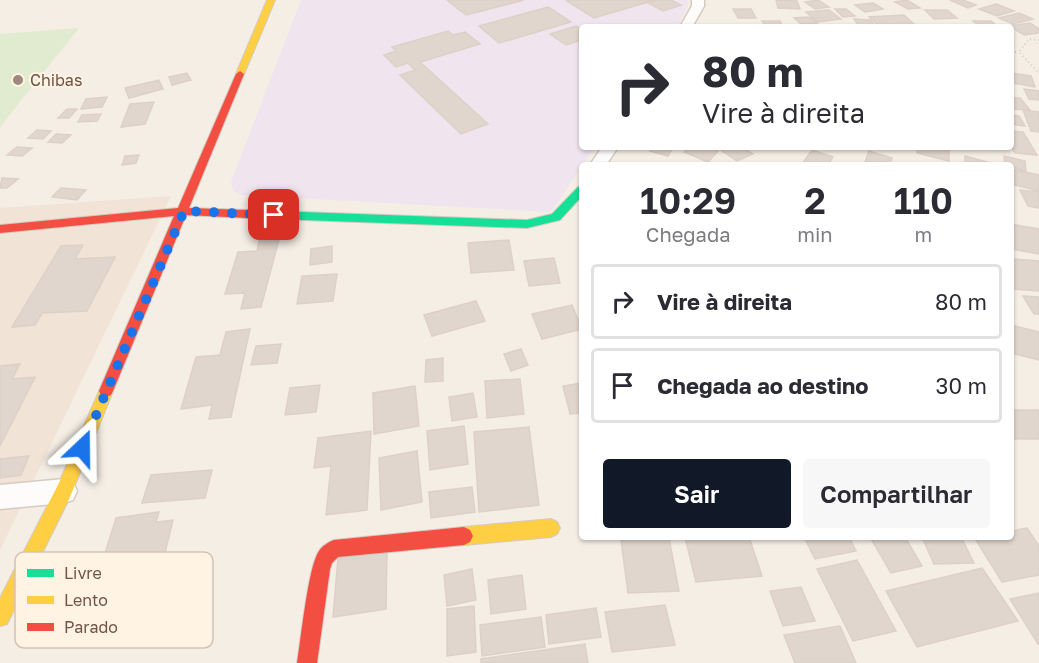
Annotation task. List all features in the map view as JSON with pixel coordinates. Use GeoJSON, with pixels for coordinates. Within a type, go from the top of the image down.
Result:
{"type":"FeatureCollection","features":[{"type":"Feature","properties":{"kind":"street"},"geometry":{"type":"LineString","coordinates":[[33,552],[64,491],[184,211],[271,0]]}},
{"type":"Feature","properties":{"kind":"street"},"geometry":{"type":"LineString","coordinates":[[688,24],[699,6],[698,0]]}},
{"type":"Feature","properties":{"kind":"street"},"geometry":{"type":"LineString","coordinates":[[0,229],[184,211],[499,225],[534,224],[562,215],[579,193]]}},
{"type":"Feature","properties":{"kind":"street"},"geometry":{"type":"LineString","coordinates":[[0,497],[64,491]]}},
{"type":"Feature","properties":{"kind":"street"},"geometry":{"type":"LineString","coordinates":[[308,663],[321,569],[325,557],[334,549],[551,528]]}},
{"type":"Feature","properties":{"kind":"street"},"geometry":{"type":"LineString","coordinates":[[0,617],[15,587]]}},
{"type":"Feature","properties":{"kind":"path"},"geometry":{"type":"LineString","coordinates":[[1019,52],[1021,46],[1029,39],[1039,40]]}},
{"type":"Feature","properties":{"kind":"path"},"geometry":{"type":"LineString","coordinates":[[1014,52],[1019,52],[1039,73]]}},
{"type":"Feature","properties":{"kind":"shaded area"},"geometry":{"type":"Polygon","coordinates":[[[301,0],[688,0],[688,6],[679,24],[579,24],[579,150],[593,150],[585,162],[579,162],[579,171],[551,212],[242,195],[233,191],[231,182],[301,0]]]}},
{"type":"Feature","properties":{"kind":"shaded area"},"geometry":{"type":"Polygon","coordinates":[[[171,196],[0,550],[0,208],[171,196]]]}},
{"type":"Feature","properties":{"kind":"green space","name":"Chibas"},"geometry":{"type":"Polygon","coordinates":[[[79,28],[0,127],[0,34],[79,28]]]}},
{"type":"Feature","properties":{"kind":"building"},"geometry":{"type":"Polygon","coordinates":[[[447,0],[524,0],[466,15],[447,0]]]}},
{"type":"Feature","properties":{"kind":"building"},"geometry":{"type":"Polygon","coordinates":[[[655,0],[594,18],[567,1],[655,0]]]}},
{"type":"Feature","properties":{"kind":"building"},"geometry":{"type":"Polygon","coordinates":[[[657,0],[671,0],[681,5],[663,11],[648,3],[657,0]]]}},
{"type":"Feature","properties":{"kind":"building"},"geometry":{"type":"Polygon","coordinates":[[[776,0],[797,1],[800,9],[778,8],[776,0]]]}},
{"type":"Feature","properties":{"kind":"building"},"geometry":{"type":"Polygon","coordinates":[[[818,0],[829,7],[815,9],[805,2],[818,0]]]}},
{"type":"Feature","properties":{"kind":"building"},"geometry":{"type":"Polygon","coordinates":[[[907,0],[920,8],[908,9],[895,2],[907,0]]]}},
{"type":"Feature","properties":{"kind":"building"},"geometry":{"type":"Polygon","coordinates":[[[950,0],[963,0],[976,5],[968,8],[950,0]]]}},
{"type":"Feature","properties":{"kind":"building"},"geometry":{"type":"Polygon","coordinates":[[[873,3],[883,9],[865,12],[855,5],[873,3]]]}},
{"type":"Feature","properties":{"kind":"building"},"geometry":{"type":"Polygon","coordinates":[[[996,4],[1014,11],[997,16],[979,9],[996,4]]]}},
{"type":"Feature","properties":{"kind":"building"},"geometry":{"type":"Polygon","coordinates":[[[548,7],[571,22],[499,43],[479,26],[548,7]]]}},
{"type":"Feature","properties":{"kind":"building"},"geometry":{"type":"Polygon","coordinates":[[[733,9],[751,9],[756,18],[738,18],[733,9]]]}},
{"type":"Feature","properties":{"kind":"building"},"geometry":{"type":"Polygon","coordinates":[[[835,9],[846,9],[855,16],[843,17],[835,9]]]}},
{"type":"Feature","properties":{"kind":"building"},"geometry":{"type":"Polygon","coordinates":[[[829,10],[841,19],[818,22],[806,12],[829,10]]]}},
{"type":"Feature","properties":{"kind":"building"},"geometry":{"type":"Polygon","coordinates":[[[925,10],[947,10],[957,18],[934,19],[925,10]]]}},
{"type":"Feature","properties":{"kind":"building"},"geometry":{"type":"Polygon","coordinates":[[[1019,13],[1033,19],[1013,24],[999,18],[1019,13]]]}},
{"type":"Feature","properties":{"kind":"building"},"geometry":{"type":"Polygon","coordinates":[[[904,15],[914,24],[877,24],[869,17],[904,15]]]}},
{"type":"Feature","properties":{"kind":"building"},"geometry":{"type":"Polygon","coordinates":[[[810,17],[817,23],[801,24],[794,18],[810,17]]]}},
{"type":"Feature","properties":{"kind":"building"},"geometry":{"type":"Polygon","coordinates":[[[854,19],[870,20],[873,24],[858,24],[854,19]]]}},
{"type":"Feature","properties":{"kind":"building"},"geometry":{"type":"Polygon","coordinates":[[[762,21],[780,21],[782,24],[764,24],[762,21]]]}},
{"type":"Feature","properties":{"kind":"building"},"geometry":{"type":"Polygon","coordinates":[[[973,21],[991,21],[994,24],[977,24],[973,21]]]}},
{"type":"Feature","properties":{"kind":"building"},"geometry":{"type":"Polygon","coordinates":[[[1030,23],[1039,29],[1039,33],[1024,35],[1014,29],[1014,25],[1030,23]]]}},
{"type":"Feature","properties":{"kind":"building"},"geometry":{"type":"Polygon","coordinates":[[[576,26],[579,28],[579,41],[566,45],[550,34],[576,26]]]}},
{"type":"Feature","properties":{"kind":"building"},"geometry":{"type":"Polygon","coordinates":[[[448,31],[453,35],[465,32],[480,44],[420,62],[488,124],[461,134],[400,75],[415,70],[408,63],[396,67],[384,55],[396,51],[392,47],[448,31]]]}},
{"type":"Feature","properties":{"kind":"building"},"geometry":{"type":"Polygon","coordinates":[[[187,73],[191,80],[172,85],[169,77],[187,73]]]}},
{"type":"Feature","properties":{"kind":"building"},"geometry":{"type":"Polygon","coordinates":[[[1014,73],[1031,76],[1035,87],[1014,83],[1014,73]]]}},
{"type":"Feature","properties":{"kind":"building"},"geometry":{"type":"Polygon","coordinates":[[[159,80],[163,89],[129,98],[125,88],[159,80]]]}},
{"type":"Feature","properties":{"kind":"building"},"geometry":{"type":"Polygon","coordinates":[[[1024,89],[1039,91],[1039,100],[1029,99],[1024,89]]]}},
{"type":"Feature","properties":{"kind":"building"},"geometry":{"type":"Polygon","coordinates":[[[107,97],[102,107],[81,109],[86,99],[107,97]]]}},
{"type":"Feature","properties":{"kind":"building"},"geometry":{"type":"Polygon","coordinates":[[[1014,98],[1020,98],[1030,110],[1014,109],[1014,98]]]}},
{"type":"Feature","properties":{"kind":"building"},"geometry":{"type":"Polygon","coordinates":[[[154,102],[145,124],[121,127],[130,104],[154,102]]]}},
{"type":"Feature","properties":{"kind":"building"},"geometry":{"type":"Polygon","coordinates":[[[67,109],[77,109],[69,118],[58,118],[67,109]]]}},
{"type":"Feature","properties":{"kind":"building"},"geometry":{"type":"Polygon","coordinates":[[[1023,110],[1039,112],[1039,132],[1031,131],[1023,110]]]}},
{"type":"Feature","properties":{"kind":"building"},"geometry":{"type":"Polygon","coordinates":[[[101,114],[97,121],[78,122],[82,115],[101,114]]]}},
{"type":"Feature","properties":{"kind":"building"},"geometry":{"type":"Polygon","coordinates":[[[1014,115],[1019,116],[1025,126],[1014,124],[1014,115]]]}},
{"type":"Feature","properties":{"kind":"building"},"geometry":{"type":"Polygon","coordinates":[[[37,130],[51,131],[43,139],[28,138],[37,130]]]}},
{"type":"Feature","properties":{"kind":"building"},"geometry":{"type":"Polygon","coordinates":[[[1014,131],[1023,132],[1037,155],[1015,153],[1014,131]]]}},
{"type":"Feature","properties":{"kind":"building"},"geometry":{"type":"Polygon","coordinates":[[[56,134],[71,135],[62,143],[48,142],[56,134]]]}},
{"type":"Feature","properties":{"kind":"building"},"geometry":{"type":"Polygon","coordinates":[[[17,147],[32,148],[22,156],[7,155],[17,147]]]}},
{"type":"Feature","properties":{"kind":"building"},"geometry":{"type":"Polygon","coordinates":[[[651,150],[671,150],[668,156],[651,150]]]}},
{"type":"Feature","properties":{"kind":"building"},"geometry":{"type":"Polygon","coordinates":[[[686,150],[718,151],[708,162],[684,152],[686,150]]]}},
{"type":"Feature","properties":{"kind":"building"},"geometry":{"type":"Polygon","coordinates":[[[720,150],[747,150],[753,154],[737,161],[720,150]]]}},
{"type":"Feature","properties":{"kind":"building"},"geometry":{"type":"Polygon","coordinates":[[[812,150],[833,157],[830,162],[803,162],[812,150]]]}},
{"type":"Feature","properties":{"kind":"building"},"geometry":{"type":"Polygon","coordinates":[[[917,150],[949,150],[949,161],[917,153],[917,150]]]}},
{"type":"Feature","properties":{"kind":"building"},"geometry":{"type":"Polygon","coordinates":[[[869,151],[892,158],[891,162],[865,162],[869,151]]]}},
{"type":"Feature","properties":{"kind":"building"},"geometry":{"type":"Polygon","coordinates":[[[139,155],[136,163],[122,165],[125,156],[139,155]]]}},
{"type":"Feature","properties":{"kind":"building"},"geometry":{"type":"Polygon","coordinates":[[[965,156],[987,162],[965,162],[965,156]]]}},
{"type":"Feature","properties":{"kind":"building"},"geometry":{"type":"Polygon","coordinates":[[[1004,156],[1025,161],[1026,171],[1014,168],[1014,162],[1005,162],[1004,156]]]}},
{"type":"Feature","properties":{"kind":"building"},"geometry":{"type":"Polygon","coordinates":[[[1014,170],[1039,175],[1039,191],[1014,185],[1014,170]]]}},
{"type":"Feature","properties":{"kind":"building"},"geometry":{"type":"Polygon","coordinates":[[[2,178],[18,179],[7,188],[0,188],[2,178]]]}},
{"type":"Feature","properties":{"kind":"building"},"geometry":{"type":"Polygon","coordinates":[[[61,188],[86,190],[77,200],[52,197],[61,188]]]}},
{"type":"Feature","properties":{"kind":"building"},"geometry":{"type":"Polygon","coordinates":[[[1020,190],[1039,192],[1039,208],[1028,206],[1020,190]]]}},
{"type":"Feature","properties":{"kind":"building"},"geometry":{"type":"Polygon","coordinates":[[[1014,225],[1039,229],[1039,254],[1014,249],[1014,225]]]}},
{"type":"Feature","properties":{"kind":"building"},"geometry":{"type":"Polygon","coordinates":[[[280,236],[261,307],[241,309],[245,293],[225,294],[238,252],[257,251],[260,237],[280,236]]]}},
{"type":"Feature","properties":{"kind":"building"},"geometry":{"type":"Polygon","coordinates":[[[509,240],[514,270],[471,273],[468,243],[509,240]]]}},
{"type":"Feature","properties":{"kind":"building"},"geometry":{"type":"Polygon","coordinates":[[[83,245],[75,259],[115,257],[87,311],[42,313],[35,325],[12,327],[61,246],[83,245]]]}},
{"type":"Feature","properties":{"kind":"building"},"geometry":{"type":"Polygon","coordinates":[[[332,246],[332,262],[310,265],[311,249],[332,246]]]}},
{"type":"Feature","properties":{"kind":"building"},"geometry":{"type":"Polygon","coordinates":[[[554,258],[560,283],[529,286],[524,261],[554,258]]]}},
{"type":"Feature","properties":{"kind":"building"},"geometry":{"type":"Polygon","coordinates":[[[1014,259],[1039,261],[1039,291],[1014,289],[1014,259]]]}},
{"type":"Feature","properties":{"kind":"building"},"geometry":{"type":"Polygon","coordinates":[[[337,274],[333,301],[297,304],[302,276],[337,274]]]}},
{"type":"Feature","properties":{"kind":"building"},"geometry":{"type":"Polygon","coordinates":[[[1023,296],[1039,297],[1039,314],[1034,314],[1023,296]]]}},
{"type":"Feature","properties":{"kind":"building"},"geometry":{"type":"Polygon","coordinates":[[[476,301],[485,321],[432,336],[424,315],[476,301]]]}},
{"type":"Feature","properties":{"kind":"building"},"geometry":{"type":"Polygon","coordinates":[[[572,305],[579,322],[579,330],[542,339],[532,314],[572,305]]]}},
{"type":"Feature","properties":{"kind":"building"},"geometry":{"type":"Polygon","coordinates":[[[1014,326],[1039,332],[1039,360],[1014,354],[1014,326]]]}},
{"type":"Feature","properties":{"kind":"building"},"geometry":{"type":"Polygon","coordinates":[[[250,329],[231,417],[209,419],[212,405],[181,409],[196,357],[220,355],[226,332],[250,329]]]}},
{"type":"Feature","properties":{"kind":"building"},"geometry":{"type":"Polygon","coordinates":[[[281,344],[277,363],[251,365],[256,346],[281,344]]]}},
{"type":"Feature","properties":{"kind":"building"},"geometry":{"type":"Polygon","coordinates":[[[521,349],[528,365],[511,371],[504,354],[521,349]]]}},
{"type":"Feature","properties":{"kind":"building"},"geometry":{"type":"Polygon","coordinates":[[[443,358],[443,381],[425,382],[426,360],[443,358]]]}},
{"type":"Feature","properties":{"kind":"building"},"geometry":{"type":"Polygon","coordinates":[[[20,364],[12,379],[35,377],[0,446],[0,366],[20,364]]]}},
{"type":"Feature","properties":{"kind":"building"},"geometry":{"type":"Polygon","coordinates":[[[520,379],[524,414],[487,418],[485,381],[520,379]]]}},
{"type":"Feature","properties":{"kind":"building"},"geometry":{"type":"Polygon","coordinates":[[[579,383],[579,413],[570,414],[563,386],[579,383]]]}},
{"type":"Feature","properties":{"kind":"building"},"geometry":{"type":"Polygon","coordinates":[[[320,385],[316,412],[285,415],[290,388],[320,385]]]}},
{"type":"Feature","properties":{"kind":"building"},"geometry":{"type":"Polygon","coordinates":[[[415,386],[419,426],[374,434],[373,393],[415,386]]]}},
{"type":"Feature","properties":{"kind":"building"},"geometry":{"type":"Polygon","coordinates":[[[473,393],[477,417],[452,421],[449,397],[473,393]]]}},
{"type":"Feature","properties":{"kind":"building"},"geometry":{"type":"Polygon","coordinates":[[[1014,410],[1039,410],[1039,439],[1014,439],[1014,410]]]}},
{"type":"Feature","properties":{"kind":"building"},"geometry":{"type":"Polygon","coordinates":[[[464,426],[468,464],[430,470],[427,431],[464,426]]]}},
{"type":"Feature","properties":{"kind":"building"},"geometry":{"type":"Polygon","coordinates":[[[529,427],[539,505],[479,512],[474,432],[529,427]]]}},
{"type":"Feature","properties":{"kind":"building"},"geometry":{"type":"Polygon","coordinates":[[[371,431],[367,510],[326,515],[331,466],[314,468],[318,438],[371,431]]]}},
{"type":"Feature","properties":{"kind":"building"},"geometry":{"type":"Polygon","coordinates":[[[417,451],[422,502],[381,510],[379,458],[417,451]]]}},
{"type":"Feature","properties":{"kind":"building"},"geometry":{"type":"Polygon","coordinates":[[[29,456],[21,475],[0,478],[0,459],[29,456]]]}},
{"type":"Feature","properties":{"kind":"building"},"geometry":{"type":"Polygon","coordinates":[[[212,470],[205,498],[142,503],[151,475],[212,470]]]}},
{"type":"Feature","properties":{"kind":"building"},"geometry":{"type":"Polygon","coordinates":[[[472,487],[475,512],[431,518],[429,492],[472,487]]]}},
{"type":"Feature","properties":{"kind":"building"},"geometry":{"type":"Polygon","coordinates":[[[159,512],[156,522],[173,520],[165,552],[105,552],[116,518],[159,512]]]}},
{"type":"Feature","properties":{"kind":"building"},"geometry":{"type":"Polygon","coordinates":[[[1027,528],[1039,546],[1039,575],[1002,582],[976,540],[1014,540],[1014,530],[1027,528]]]}},
{"type":"Feature","properties":{"kind":"building"},"geometry":{"type":"Polygon","coordinates":[[[621,540],[669,540],[679,591],[628,593],[621,540]]]}},
{"type":"Feature","properties":{"kind":"building"},"geometry":{"type":"Polygon","coordinates":[[[686,540],[750,540],[762,576],[696,582],[686,540]]]}},
{"type":"Feature","properties":{"kind":"building"},"geometry":{"type":"Polygon","coordinates":[[[806,540],[850,540],[856,551],[815,559],[806,540]]]}},
{"type":"Feature","properties":{"kind":"building"},"geometry":{"type":"Polygon","coordinates":[[[872,540],[907,540],[922,566],[891,573],[872,540]]]}},
{"type":"Feature","properties":{"kind":"building"},"geometry":{"type":"Polygon","coordinates":[[[923,540],[962,540],[974,563],[934,564],[923,540]]]}},
{"type":"Feature","properties":{"kind":"building"},"geometry":{"type":"Polygon","coordinates":[[[387,552],[386,609],[333,617],[338,558],[387,552]]]}},
{"type":"Feature","properties":{"kind":"building"},"geometry":{"type":"Polygon","coordinates":[[[857,560],[896,631],[853,641],[817,569],[857,560]]]}},
{"type":"Feature","properties":{"kind":"building"},"geometry":{"type":"Polygon","coordinates":[[[982,568],[1018,621],[917,647],[886,591],[982,568]]]}},
{"type":"Feature","properties":{"kind":"building"},"geometry":{"type":"Polygon","coordinates":[[[472,569],[476,600],[447,606],[444,575],[472,569]]]}},
{"type":"Feature","properties":{"kind":"building"},"geometry":{"type":"Polygon","coordinates":[[[522,575],[526,609],[491,614],[488,580],[522,575]]]}},
{"type":"Feature","properties":{"kind":"building"},"geometry":{"type":"Polygon","coordinates":[[[801,587],[815,621],[783,626],[770,591],[801,587]]]}},
{"type":"Feature","properties":{"kind":"building"},"geometry":{"type":"Polygon","coordinates":[[[1039,593],[1039,644],[1038,644],[1010,599],[1039,593]]]}},
{"type":"Feature","properties":{"kind":"building"},"geometry":{"type":"Polygon","coordinates":[[[665,605],[675,645],[612,652],[605,612],[665,605]]]}},
{"type":"Feature","properties":{"kind":"building"},"geometry":{"type":"Polygon","coordinates":[[[474,606],[476,652],[447,656],[447,609],[474,606]]]}},
{"type":"Feature","properties":{"kind":"building"},"geometry":{"type":"Polygon","coordinates":[[[596,608],[601,637],[549,644],[546,615],[596,608]]]}},
{"type":"Feature","properties":{"kind":"building"},"geometry":{"type":"Polygon","coordinates":[[[541,617],[545,647],[482,656],[480,625],[541,617]]]}},
{"type":"Feature","properties":{"kind":"building"},"geometry":{"type":"Polygon","coordinates":[[[840,626],[856,663],[795,663],[784,635],[840,626]]]}},
{"type":"Feature","properties":{"kind":"building"},"geometry":{"type":"Polygon","coordinates":[[[585,644],[588,663],[481,663],[481,659],[585,644]]]}},
{"type":"Feature","properties":{"kind":"traffic: fast"},"geometry":{"type":"LineString","coordinates":[[247,214],[527,224],[556,217],[579,192]]}},
{"type":"Feature","properties":{"kind":"traffic: slow"},"geometry":{"type":"LineString","coordinates":[[240,74],[271,0]]}},
{"type":"Feature","properties":{"kind":"traffic: slow"},"geometry":{"type":"LineString","coordinates":[[33,552],[64,491],[106,391]]}},
{"type":"Feature","properties":{"kind":"traffic: slow"},"geometry":{"type":"LineString","coordinates":[[464,536],[551,528]]}},
{"type":"Feature","properties":{"kind":"traffic: slow"},"geometry":{"type":"LineString","coordinates":[[0,617],[15,587]]}},
{"type":"Feature","properties":{"kind":"traffic: jam"},"geometry":{"type":"LineString","coordinates":[[106,391],[240,74]]}},
{"type":"Feature","properties":{"kind":"traffic: jam"},"geometry":{"type":"LineString","coordinates":[[0,229],[184,211],[247,214]]}},
{"type":"Feature","properties":{"kind":"traffic: jam"},"geometry":{"type":"LineString","coordinates":[[307,663],[321,569],[325,557],[334,549],[464,536]]}},
{"type":"Feature","properties":{"kind":"place","name":"Chibas"},"geometry":{"type":"Point","coordinates":[18,80]}},
{"type":"Feature","properties":{"kind":"route"},"geometry":{"type":"LineString","coordinates":[[82,448],[184,211],[274,215]]}}]}
